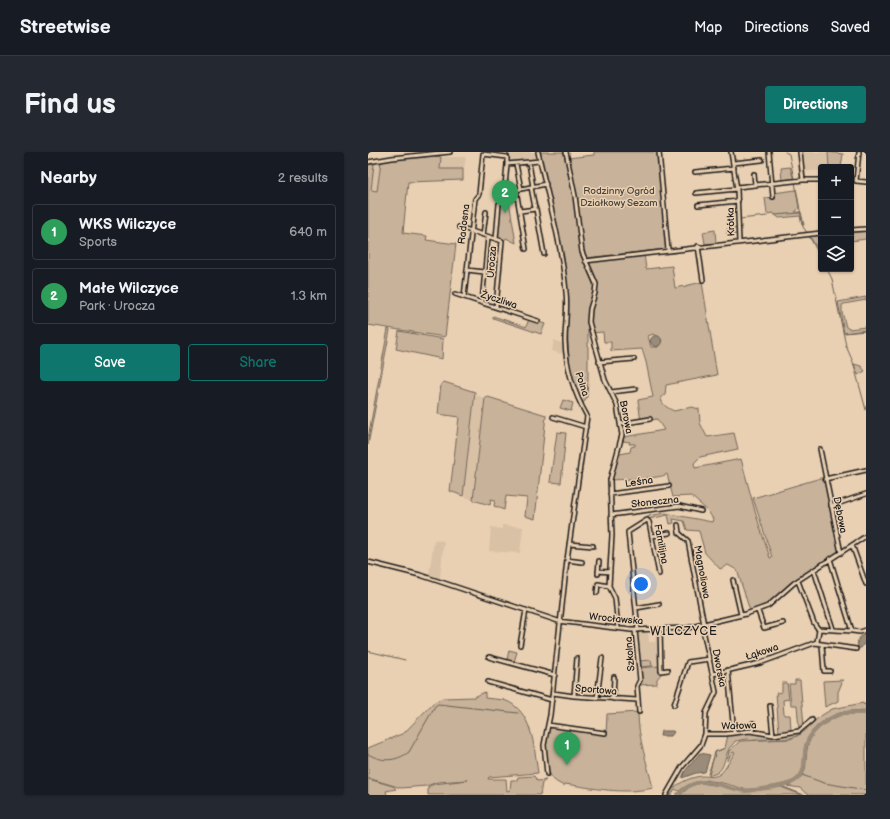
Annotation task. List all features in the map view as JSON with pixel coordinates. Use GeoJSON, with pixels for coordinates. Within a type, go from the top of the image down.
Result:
{"type":"FeatureCollection","features":[{"type":"Feature","properties":{"kind":"street"},"geometry":{"type":"LineString","coordinates":[[401,152],[402,157]]}},
{"type":"Feature","properties":{"kind":"street"},"geometry":{"type":"LineString","coordinates":[[368,162],[450,152]]}},
{"type":"Feature","properties":{"kind":"street","name":"Polna"},"geometry":{"type":"LineString","coordinates":[[538,152],[546,184],[566,292],[565,342],[568,365],[576,396],[587,416],[569,544],[561,621]]}},
{"type":"Feature","properties":{"kind":"street","name":"Borowa"},"geometry":{"type":"LineString","coordinates":[[566,152],[568,170],[575,196],[582,250],[585,261],[596,284],[589,317],[604,380],[612,392],[616,405],[622,440],[610,474],[610,586],[616,598],[618,628]]}},
{"type":"Feature","properties":{"kind":"street"},"geometry":{"type":"LineString","coordinates":[[659,152],[668,250]]}},
{"type":"Feature","properties":{"kind":"street","name":"Krótka"},"geometry":{"type":"LineString","coordinates":[[731,152],[737,188],[739,242]]}},
{"type":"Feature","properties":{"kind":"street"},"geometry":{"type":"LineString","coordinates":[[768,152],[773,197]]}},
{"type":"Feature","properties":{"kind":"street"},"geometry":{"type":"LineString","coordinates":[[800,152],[803,180]]}},
{"type":"Feature","properties":{"kind":"street"},"geometry":{"type":"LineString","coordinates":[[859,152],[856,181],[866,182]]}},
{"type":"Feature","properties":{"kind":"street","name":"Radosna"},"geometry":{"type":"LineString","coordinates":[[464,297],[475,199],[479,194],[483,155],[506,157],[507,164]]}},
{"type":"Feature","properties":{"kind":"street"},"geometry":{"type":"LineString","coordinates":[[733,163],[762,160]]}},
{"type":"Feature","properties":{"kind":"street"},"geometry":{"type":"LineString","coordinates":[[507,164],[540,161]]}},
{"type":"Feature","properties":{"kind":"street"},"geometry":{"type":"LineString","coordinates":[[528,163],[544,254]]}},
{"type":"Feature","properties":{"kind":"street","name":"Urocza"},"geometry":{"type":"LineString","coordinates":[[496,307],[502,241],[496,239],[499,204],[504,197],[507,164]]}},
{"type":"Feature","properties":{"kind":"street"},"geometry":{"type":"LineString","coordinates":[[516,164],[521,189]]}},
{"type":"Feature","properties":{"kind":"street"},"geometry":{"type":"LineString","coordinates":[[695,172],[734,168]]}},
{"type":"Feature","properties":{"kind":"street"},"geometry":{"type":"LineString","coordinates":[[754,174],[756,185]]}},
{"type":"Feature","properties":{"kind":"street"},"geometry":{"type":"LineString","coordinates":[[696,193],[756,185],[803,180],[818,180]]}},
{"type":"Feature","properties":{"kind":"street"},"geometry":{"type":"LineString","coordinates":[[526,249],[516,190],[546,184]]}},
{"type":"Feature","properties":{"kind":"street","name":"Krótka"},"geometry":{"type":"LineString","coordinates":[[698,205],[738,201]]}},
{"type":"Feature","properties":{"kind":"street"},"geometry":{"type":"LineString","coordinates":[[520,211],[535,208]]}},
{"type":"Feature","properties":{"kind":"street"},"geometry":{"type":"LineString","coordinates":[[483,235],[486,212]]}},
{"type":"Feature","properties":{"kind":"street"},"geometry":{"type":"LineString","coordinates":[[459,228],[496,239]]}},
{"type":"Feature","properties":{"kind":"street"},"geometry":{"type":"LineString","coordinates":[[854,230],[866,229]]}},
{"type":"Feature","properties":{"kind":"street"},"geometry":{"type":"LineString","coordinates":[[585,261],[698,246],[818,233]]}},
{"type":"Feature","properties":{"kind":"street"},"geometry":{"type":"LineString","coordinates":[[482,303],[488,237]]}},
{"type":"Feature","properties":{"kind":"street"},"geometry":{"type":"LineString","coordinates":[[698,246],[703,280]]}},
{"type":"Feature","properties":{"kind":"street"},"geometry":{"type":"LineString","coordinates":[[467,270],[484,272]]}},
{"type":"Feature","properties":{"kind":"street","name":"Życzliwa"},"geometry":{"type":"LineString","coordinates":[[455,294],[538,321]]}},
{"type":"Feature","properties":{"kind":"street"},"geometry":{"type":"LineString","coordinates":[[599,362],[634,359]]}},
{"type":"Feature","properties":{"kind":"street"},"geometry":{"type":"LineString","coordinates":[[612,392],[636,389]]}},
{"type":"Feature","properties":{"kind":"street"},"geometry":{"type":"LineString","coordinates":[[553,417],[586,427]]}},
{"type":"Feature","properties":{"kind":"street"},"geometry":{"type":"LineString","coordinates":[[620,424],[650,419]]}},
{"type":"Feature","properties":{"kind":"street","name":"Dębowa"},"geometry":{"type":"LineString","coordinates":[[820,449],[841,553]]}},
{"type":"Feature","properties":{"kind":"street"},"geometry":{"type":"LineString","coordinates":[[825,479],[866,470]]}},
{"type":"Feature","properties":{"kind":"street","name":"Leśna"},"geometry":{"type":"LineString","coordinates":[[610,494],[669,486]]}},
{"type":"Feature","properties":{"kind":"street"},"geometry":{"type":"LineString","coordinates":[[831,506],[866,494]]}},
{"type":"Feature","properties":{"kind":"street","name":"Słoneczna"},"geometry":{"type":"LineString","coordinates":[[611,515],[679,506],[701,511]]}},
{"type":"Feature","properties":{"kind":"street","name":"Familijna"},"geometry":{"type":"LineString","coordinates":[[637,630],[628,531],[649,521],[659,574]]}},
{"type":"Feature","properties":{"kind":"street","name":"Magnoliowa"},"geometry":{"type":"LineString","coordinates":[[678,525],[679,533],[688,541],[703,625]]}},
{"type":"Feature","properties":{"kind":"street"},"geometry":{"type":"LineString","coordinates":[[652,536],[669,534]]}},
{"type":"Feature","properties":{"kind":"street","name":"Wrocławska"},"geometry":{"type":"LineString","coordinates":[[368,562],[419,574],[561,621],[637,630],[692,628],[758,611],[771,605],[798,581],[866,536]]}},
{"type":"Feature","properties":{"kind":"street"},"geometry":{"type":"LineString","coordinates":[[569,544],[593,546]]}},
{"type":"Feature","properties":{"kind":"street"},"geometry":{"type":"LineString","coordinates":[[852,545],[866,584]]}},
{"type":"Feature","properties":{"kind":"street"},"geometry":{"type":"LineString","coordinates":[[567,560],[582,562]]}},
{"type":"Feature","properties":{"kind":"street"},"geometry":{"type":"LineString","coordinates":[[830,560],[852,630]]}},
{"type":"Feature","properties":{"kind":"street"},"geometry":{"type":"LineString","coordinates":[[599,562],[598,573],[610,572]]}},
{"type":"Feature","properties":{"kind":"street"},"geometry":{"type":"LineString","coordinates":[[814,570],[833,629]]}},
{"type":"Feature","properties":{"kind":"street"},"geometry":{"type":"LineString","coordinates":[[733,580],[741,615]]}},
{"type":"Feature","properties":{"kind":"street"},"geometry":{"type":"LineString","coordinates":[[798,581],[814,623],[818,629],[819,638],[815,643],[855,648]]}},
{"type":"Feature","properties":{"kind":"street"},"geometry":{"type":"LineString","coordinates":[[597,593],[598,584],[610,586]]}},
{"type":"Feature","properties":{"kind":"street"},"geometry":{"type":"LineString","coordinates":[[636,608],[659,604]]}},
{"type":"Feature","properties":{"kind":"street"},"geometry":{"type":"LineString","coordinates":[[520,645],[526,610]]}},
{"type":"Feature","properties":{"kind":"street"},"geometry":{"type":"LineString","coordinates":[[758,611],[764,628],[783,623]]}},
{"type":"Feature","properties":{"kind":"street"},"geometry":{"type":"LineString","coordinates":[[547,774],[544,745],[553,693],[561,621]]}},
{"type":"Feature","properties":{"kind":"street","name":"Dworska"},"geometry":{"type":"LineString","coordinates":[[666,795],[685,764],[701,745],[705,734],[706,713],[716,692],[714,674],[703,625]]}},
{"type":"Feature","properties":{"kind":"street"},"geometry":{"type":"LineString","coordinates":[[660,629],[661,671],[668,670]]}},
{"type":"Feature","properties":{"kind":"street"},"geometry":{"type":"LineString","coordinates":[[818,629],[852,630],[860,632],[866,630]]}},
{"type":"Feature","properties":{"kind":"street","name":"Szkolna"},"geometry":{"type":"LineString","coordinates":[[637,630],[640,680],[637,686],[639,712]]}},
{"type":"Feature","properties":{"kind":"street","name":"Łąkowa"},"geometry":{"type":"LineString","coordinates":[[714,674],[760,663],[815,643]]}},
{"type":"Feature","properties":{"kind":"street"},"geometry":{"type":"LineString","coordinates":[[822,645],[824,671],[830,671]]}},
{"type":"Feature","properties":{"kind":"street"},"geometry":{"type":"LineString","coordinates":[[489,657],[555,675]]}},
{"type":"Feature","properties":{"kind":"street"},"geometry":{"type":"LineString","coordinates":[[574,696],[577,658]]}},
{"type":"Feature","properties":{"kind":"street"},"geometry":{"type":"LineString","coordinates":[[597,698],[602,658]]}},
{"type":"Feature","properties":{"kind":"street"},"geometry":{"type":"LineString","coordinates":[[674,705],[688,662],[710,659]]}},
{"type":"Feature","properties":{"kind":"street"},"geometry":{"type":"LineString","coordinates":[[728,670],[734,733]]}},
{"type":"Feature","properties":{"kind":"street"},"geometry":{"type":"LineString","coordinates":[[613,699],[614,677]]}},
{"type":"Feature","properties":{"kind":"street"},"geometry":{"type":"LineString","coordinates":[[488,682],[552,700]]}},
{"type":"Feature","properties":{"kind":"street","name":"Sportowa"},"geometry":{"type":"LineString","coordinates":[[553,693],[597,698],[637,700]]}},
{"type":"Feature","properties":{"kind":"street","name":"Wałowa"},"geometry":{"type":"LineString","coordinates":[[770,706],[773,735]]}},
{"type":"Feature","properties":{"kind":"street","name":"Wałowa"},"geometry":{"type":"LineString","coordinates":[[705,734],[754,732],[773,735],[799,731],[812,720]]}},
{"type":"Feature","properties":{"kind":"street"},"geometry":{"type":"LineString","coordinates":[[753,723],[754,732]]}},
{"type":"Feature","properties":{"kind":"street"},"geometry":{"type":"LineString","coordinates":[[548,726],[605,733]]}},
{"type":"Feature","properties":{"kind":"shaded area"},"geometry":{"type":"Polygon","coordinates":[[[509,152],[536,152],[537,159],[509,162],[509,152]]]}},
{"type":"Feature","properties":{"kind":"shaded area"},"geometry":{"type":"Polygon","coordinates":[[[802,152],[828,152],[829,164],[818,164],[818,170],[804,172],[802,152]]]}},
{"type":"Feature","properties":{"kind":"shaded area"},"geometry":{"type":"Polygon","coordinates":[[[441,157],[466,157],[464,169],[440,169],[441,157]]]}},
{"type":"Feature","properties":{"kind":"shaded area"},"geometry":{"type":"Polygon","coordinates":[[[381,162],[377,191],[371,190],[374,164],[381,162]]]}},
{"type":"Feature","properties":{"kind":"shaded area"},"geometry":{"type":"Polygon","coordinates":[[[654,336],[658,336],[660,337],[660,345],[654,346],[651,343],[651,339],[654,336]]]}},
{"type":"Feature","properties":{"kind":"shaded area"},"geometry":{"type":"Polygon","coordinates":[[[554,340],[564,344],[565,355],[552,351],[554,340]]]}},
{"type":"Feature","properties":{"kind":"shaded area"},"geometry":{"type":"Polygon","coordinates":[[[475,395],[485,398],[473,500],[463,496],[475,395]]]}},
{"type":"Feature","properties":{"kind":"shaded area"},"geometry":{"type":"Polygon","coordinates":[[[502,525],[523,527],[520,553],[489,551],[491,527],[502,529],[502,525]]]}},
{"type":"Feature","properties":{"kind":"shaded area"},"geometry":{"type":"Polygon","coordinates":[[[434,540],[444,541],[440,578],[429,575],[434,540]]]}},
{"type":"Feature","properties":{"kind":"shaded area"},"geometry":{"type":"Polygon","coordinates":[[[648,631],[649,642],[655,642],[656,631],[659,631],[660,666],[640,668],[636,633],[648,631]]]}},
{"type":"Feature","properties":{"kind":"shaded area"},"geometry":{"type":"Polygon","coordinates":[[[866,633],[866,641],[861,648],[858,648],[857,643],[859,639],[866,633]]]}},
{"type":"Feature","properties":{"kind":"shaded area"},"geometry":{"type":"Polygon","coordinates":[[[661,731],[674,732],[671,736],[660,736],[661,731]]]}},
{"type":"Feature","properties":{"kind":"shaded area"},"geometry":{"type":"Polygon","coordinates":[[[700,753],[710,755],[705,772],[696,773],[682,778],[685,771],[700,753]]]}},
{"type":"Feature","properties":{"kind":"green space"},"geometry":{"type":"Polygon","coordinates":[[[540,152],[565,152],[574,197],[580,249],[595,289],[588,317],[587,397],[582,405],[575,389],[571,374],[568,343],[566,280],[540,152]]]}},
{"type":"Feature","properties":{"kind":"green space","name":"Rodzinny Ogród Działkowy Sezam"},"geometry":{"type":"Polygon","coordinates":[[[594,152],[657,152],[667,249],[586,258],[582,244],[576,191],[568,158],[594,155],[594,152]]]}},
{"type":"Feature","properties":{"kind":"green space"},"geometry":{"type":"Polygon","coordinates":[[[828,152],[843,154],[841,164],[829,164],[828,152]]]}},
{"type":"Feature","properties":{"kind":"green space"},"geometry":{"type":"Polygon","coordinates":[[[430,155],[441,157],[440,169],[463,169],[463,180],[408,182],[403,233],[427,236],[426,240],[456,244],[445,337],[368,325],[368,165],[374,164],[371,190],[377,191],[381,162],[402,157],[422,158],[430,155]]]}},
{"type":"Feature","properties":{"kind":"green space"},"geometry":{"type":"Polygon","coordinates":[[[790,167],[794,180],[782,181],[781,168],[790,167]]]}},
{"type":"Feature","properties":{"kind":"green space"},"geometry":{"type":"Polygon","coordinates":[[[506,189],[516,243],[506,238],[504,241],[498,239],[500,203],[506,189]]]}},
{"type":"Feature","properties":{"kind":"green space"},"geometry":{"type":"Polygon","coordinates":[[[796,190],[799,208],[795,212],[801,212],[804,225],[802,225],[800,216],[779,218],[773,213],[767,214],[765,198],[774,197],[773,193],[796,190]]]}},
{"type":"Feature","properties":{"kind":"green space"},"geometry":{"type":"Polygon","coordinates":[[[737,228],[738,234],[727,235],[727,229],[737,228]]]}},
{"type":"Feature","properties":{"kind":"green space"},"geometry":{"type":"Polygon","coordinates":[[[715,230],[716,243],[705,244],[703,232],[715,230]]]}},
{"type":"Feature","properties":{"kind":"green space"},"geometry":{"type":"Polygon","coordinates":[[[866,230],[866,239],[854,241],[854,231],[866,230]]]}},
{"type":"Feature","properties":{"kind":"green space"},"geometry":{"type":"Polygon","coordinates":[[[818,234],[818,248],[817,248],[809,235],[818,234]]]}},
{"type":"Feature","properties":{"kind":"green space"},"geometry":{"type":"Polygon","coordinates":[[[644,254],[646,269],[672,266],[675,288],[684,286],[685,288],[685,286],[702,282],[717,375],[666,385],[665,395],[661,397],[661,400],[665,406],[674,411],[692,407],[699,409],[700,423],[707,437],[734,433],[738,449],[700,457],[694,463],[695,468],[741,459],[756,515],[770,558],[772,557],[753,498],[824,477],[839,551],[789,586],[772,602],[764,607],[750,611],[737,570],[728,565],[720,569],[705,553],[699,531],[687,530],[684,521],[673,519],[674,523],[670,524],[668,515],[649,519],[648,516],[665,513],[712,522],[713,519],[708,511],[691,496],[673,497],[667,474],[650,478],[612,480],[611,474],[620,454],[630,452],[631,447],[635,446],[635,444],[629,444],[630,442],[623,441],[624,437],[664,430],[657,419],[641,422],[638,400],[653,397],[642,349],[611,351],[611,342],[604,342],[603,332],[592,333],[590,318],[597,285],[587,261],[644,254]],[[653,334],[648,336],[651,347],[658,347],[662,340],[653,334]]]}},
{"type":"Feature","properties":{"kind":"green space"},"geometry":{"type":"Polygon","coordinates":[[[866,297],[866,300],[842,305],[842,312],[846,327],[849,329],[866,327],[866,330],[844,333],[838,302],[866,297]]]}},
{"type":"Feature","properties":{"kind":"green space"},"geometry":{"type":"Polygon","coordinates":[[[493,316],[526,327],[529,319],[545,324],[541,334],[493,318],[493,316]]]}},
{"type":"Feature","properties":{"kind":"green space"},"geometry":{"type":"Polygon","coordinates":[[[388,329],[390,330],[368,445],[368,438],[388,329]]]}},
{"type":"Feature","properties":{"kind":"green space"},"geometry":{"type":"Polygon","coordinates":[[[399,331],[443,339],[442,359],[396,349],[399,331]]]}},
{"type":"Feature","properties":{"kind":"green space"},"geometry":{"type":"Polygon","coordinates":[[[854,364],[861,366],[865,371],[858,375],[854,364]]]}},
{"type":"Feature","properties":{"kind":"green space"},"geometry":{"type":"Polygon","coordinates":[[[444,382],[475,392],[463,496],[450,491],[459,417],[438,414],[441,384],[444,382]]]}},
{"type":"Feature","properties":{"kind":"green space"},"geometry":{"type":"Polygon","coordinates":[[[488,397],[546,415],[535,519],[525,516],[527,498],[506,496],[504,510],[494,506],[495,500],[491,499],[490,505],[473,500],[485,398],[488,397]]]}},
{"type":"Feature","properties":{"kind":"green space"},"geometry":{"type":"Polygon","coordinates":[[[563,400],[573,403],[571,411],[560,408],[563,400]]]}},
{"type":"Feature","properties":{"kind":"green space"},"geometry":{"type":"Polygon","coordinates":[[[557,432],[566,433],[561,483],[550,482],[557,432]]]}},
{"type":"Feature","properties":{"kind":"green space"},"geometry":{"type":"Polygon","coordinates":[[[509,650],[517,652],[514,662],[507,660],[509,650]]]}},
{"type":"Feature","properties":{"kind":"green space"},"geometry":{"type":"Polygon","coordinates":[[[651,660],[652,666],[641,667],[640,661],[651,660]]]}},
{"type":"Feature","properties":{"kind":"green space"},"geometry":{"type":"Polygon","coordinates":[[[660,666],[661,674],[657,679],[657,684],[639,685],[640,668],[660,666]]]}},
{"type":"Feature","properties":{"kind":"green space"},"geometry":{"type":"Polygon","coordinates":[[[795,680],[800,680],[804,726],[799,730],[797,705],[791,705],[789,684],[795,684],[795,680]]]}},
{"type":"Feature","properties":{"kind":"green space"},"geometry":{"type":"Polygon","coordinates":[[[843,680],[838,692],[838,701],[825,707],[823,681],[843,680]]]}},
{"type":"Feature","properties":{"kind":"green space"},"geometry":{"type":"Polygon","coordinates":[[[782,683],[787,683],[789,699],[783,700],[784,715],[790,715],[791,730],[789,732],[779,733],[776,693],[782,692],[782,683]]]}},
{"type":"Feature","properties":{"kind":"green space"},"geometry":{"type":"Polygon","coordinates":[[[485,692],[485,698],[504,700],[514,705],[521,712],[530,731],[538,773],[489,777],[488,779],[506,779],[507,791],[510,790],[511,780],[517,780],[518,777],[534,776],[537,781],[546,780],[542,783],[540,795],[428,795],[428,787],[434,784],[468,780],[438,782],[426,786],[401,788],[368,778],[368,748],[404,733],[433,703],[443,698],[474,697],[485,692]]]}},
{"type":"Feature","properties":{"kind":"green space"},"geometry":{"type":"Polygon","coordinates":[[[863,703],[864,705],[866,703],[866,710],[846,711],[837,714],[825,720],[810,734],[805,745],[802,770],[797,778],[789,783],[762,788],[745,789],[719,782],[703,781],[695,782],[679,791],[675,789],[671,795],[667,795],[678,785],[687,780],[702,776],[713,776],[720,774],[735,753],[733,752],[727,761],[729,751],[740,741],[790,739],[801,734],[819,717],[832,709],[863,703]]]}},
{"type":"Feature","properties":{"kind":"green space"},"geometry":{"type":"Polygon","coordinates":[[[638,712],[641,741],[653,788],[619,791],[565,784],[564,786],[553,779],[548,768],[546,753],[548,732],[550,727],[606,734],[607,714],[638,712]]]}},
{"type":"Feature","properties":{"kind":"green space"},"geometry":{"type":"Polygon","coordinates":[[[843,714],[866,714],[866,795],[808,795],[800,788],[787,786],[796,782],[804,772],[808,747],[812,736],[824,724],[843,714]]]}},
{"type":"Feature","properties":{"kind":"green space"},"geometry":{"type":"Polygon","coordinates":[[[803,730],[799,734],[786,739],[747,739],[735,741],[720,770],[709,775],[715,752],[725,748],[728,735],[753,732],[785,735],[797,733],[803,730]]]}},
{"type":"Feature","properties":{"kind":"green space"},"geometry":{"type":"Polygon","coordinates":[[[368,779],[393,786],[396,789],[386,791],[387,795],[368,795],[368,779]]]}},
{"type":"Feature","properties":{"kind":"green space"},"geometry":{"type":"Polygon","coordinates":[[[700,783],[745,792],[781,787],[802,795],[680,795],[691,786],[700,783]]]}},
{"type":"Feature","properties":{"kind":"waterway"},"geometry":{"type":"LineString","coordinates":[[785,152],[789,154],[794,179]]}},
{"type":"Feature","properties":{"kind":"waterway"},"geometry":{"type":"LineString","coordinates":[[795,182],[803,227],[808,234]]}},
{"type":"Feature","properties":{"kind":"waterway"},"geometry":{"type":"LineString","coordinates":[[775,215],[800,213]]}},
{"type":"Feature","properties":{"kind":"waterway"},"geometry":{"type":"LineString","coordinates":[[740,219],[767,216]]}},
{"type":"Feature","properties":{"kind":"waterway"},"geometry":{"type":"LineString","coordinates":[[809,236],[818,252]]}},
{"type":"Feature","properties":{"kind":"waterway"},"geometry":{"type":"LineString","coordinates":[[828,272],[832,279],[846,346],[853,362],[866,410]]}},
{"type":"Feature","properties":{"kind":"waterway"},"geometry":{"type":"LineString","coordinates":[[844,333],[866,331]]}},
{"type":"Feature","properties":{"kind":"waterway"},"geometry":{"type":"LineString","coordinates":[[368,651],[405,660]]}},
{"type":"Feature","properties":{"kind":"waterway"},"geometry":{"type":"LineString","coordinates":[[368,754],[373,757],[388,760],[399,758],[409,752],[435,706],[438,704],[518,713]]}},
{"type":"Feature","properties":{"kind":"waterway"},"geometry":{"type":"LineString","coordinates":[[677,795],[686,787],[694,783],[703,782],[748,791],[790,783],[796,780],[803,771],[805,748],[809,737],[817,729],[827,721],[837,716],[848,713],[866,712]]}},
{"type":"Feature","properties":{"kind":"waterway"},"geometry":{"type":"LineString","coordinates":[[718,751],[725,748]]}},
{"type":"Feature","properties":{"kind":"waterway"},"geometry":{"type":"LineString","coordinates":[[708,774],[716,751]]}},
{"type":"Feature","properties":{"kind":"waterway"},"geometry":{"type":"LineString","coordinates":[[802,775],[824,783],[866,790]]}},
{"type":"Feature","properties":{"kind":"waterway"},"geometry":{"type":"LineString","coordinates":[[781,786],[804,795]]}},
{"type":"Feature","properties":{"kind":"place","name":"Małe Wilczyce"},"geometry":{"type":"Point","coordinates":[505,213]}},
{"type":"Feature","properties":{"kind":"place","name":"WKS Wilczyce"},"geometry":{"type":"Point","coordinates":[567,765]}},
{"type":"Feature","properties":{"kind":"district","name":"WILCZYCE"},"geometry":{"type":"Point","coordinates":[684,631]}}]}
